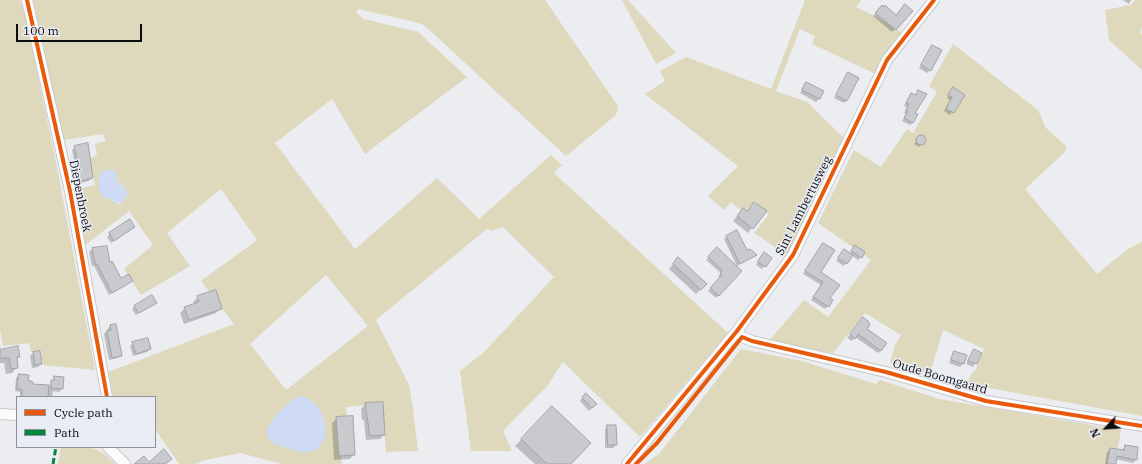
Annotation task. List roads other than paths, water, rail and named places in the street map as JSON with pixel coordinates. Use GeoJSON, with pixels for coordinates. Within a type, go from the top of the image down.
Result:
{"type":"FeatureCollection","features":[{"type":"Feature","properties":{"kind":"street","name":"Diepenbroek"},"geometry":{"type":"LineString","coordinates":[[27,0],[70,191],[107,396]]}},
{"type":"Feature","properties":{"kind":"street","name":"Sint Lambertusweg"},"geometry":{"type":"LineString","coordinates":[[627,464],[737,331],[792,255],[887,60],[934,0]]}},
{"type":"Feature","properties":{"kind":"street","name":"Oude Boomgaard"},"geometry":{"type":"LineString","coordinates":[[737,331],[742,337],[752,341],[886,372],[986,400],[1142,426]]}},
{"type":"Feature","properties":{"kind":"street"},"geometry":{"type":"LineString","coordinates":[[0,414],[16,415]]}},
{"type":"Feature","properties":{"kind":"street"},"geometry":{"type":"LineString","coordinates":[[110,448],[125,464]]}},
{"type":"Feature","properties":{"kind":"water"},"geometry":{"type":"Polygon","coordinates":[[[112,169],[117,174],[117,181],[123,186],[128,194],[124,200],[117,204],[109,198],[103,198],[99,189],[99,178],[101,172],[112,169]]]}},
{"type":"Feature","properties":{"kind":"water"},"geometry":{"type":"Polygon","coordinates":[[[298,396],[308,399],[316,405],[322,413],[325,423],[323,442],[317,449],[308,452],[299,451],[271,442],[267,435],[267,430],[273,419],[283,408],[298,396]]]}}]}
